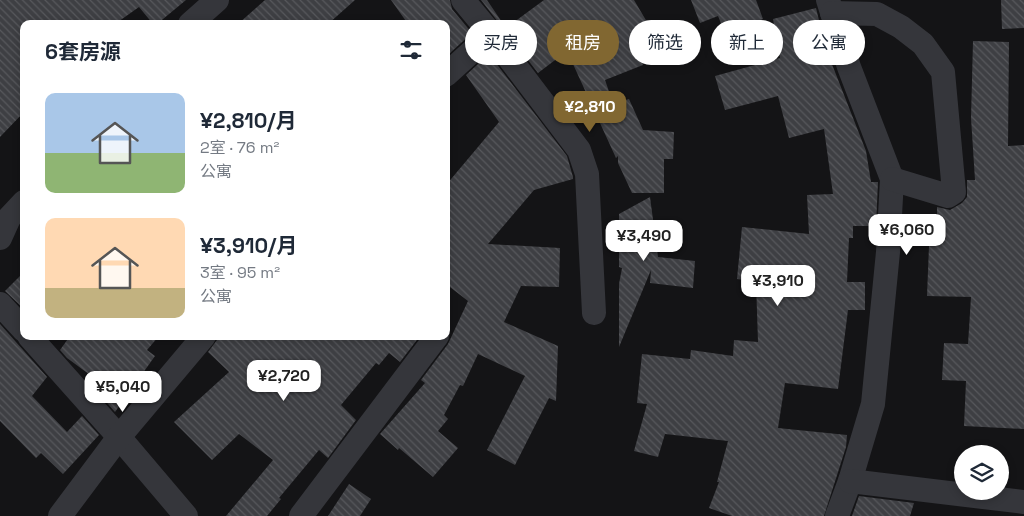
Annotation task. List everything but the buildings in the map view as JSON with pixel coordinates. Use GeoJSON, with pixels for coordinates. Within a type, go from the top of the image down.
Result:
{"type":"FeatureCollection","features":[{"type":"Feature","properties":{"kind":"street"},"geometry":{"type":"LineString","coordinates":[[463,0],[479,20]]}},
{"type":"Feature","properties":{"kind":"street"},"geometry":{"type":"LineString","coordinates":[[194,20],[214,1]]}},
{"type":"Feature","properties":{"kind":"street"},"geometry":{"type":"LineString","coordinates":[[837,516],[850,481],[873,404],[888,252],[892,179],[849,67],[830,6],[877,14],[901,27],[923,44],[943,72],[954,192],[948,196],[892,179]]}},
{"type":"Feature","properties":{"kind":"street"},"geometry":{"type":"LineString","coordinates":[[450,71],[465,58]]}},
{"type":"Feature","properties":{"kind":"street"},"geometry":{"type":"LineString","coordinates":[[515,65],[579,150],[587,182],[594,313]]}},
{"type":"Feature","properties":{"kind":"street"},"geometry":{"type":"LineString","coordinates":[[0,238],[10,218],[20,207]]}},
{"type":"Feature","properties":{"kind":"street"},"geometry":{"type":"LineString","coordinates":[[0,304],[20,326]]}},
{"type":"Feature","properties":{"kind":"street"},"geometry":{"type":"LineString","coordinates":[[33,340],[186,516]]}},
{"type":"Feature","properties":{"kind":"street"},"geometry":{"type":"LineString","coordinates":[[60,516],[119,437],[201,340]]}},
{"type":"Feature","properties":{"kind":"street"},"geometry":{"type":"LineString","coordinates":[[301,516],[435,340]]}},
{"type":"Feature","properties":{"kind":"street"},"geometry":{"type":"LineString","coordinates":[[850,481],[1024,502]]}}]}
